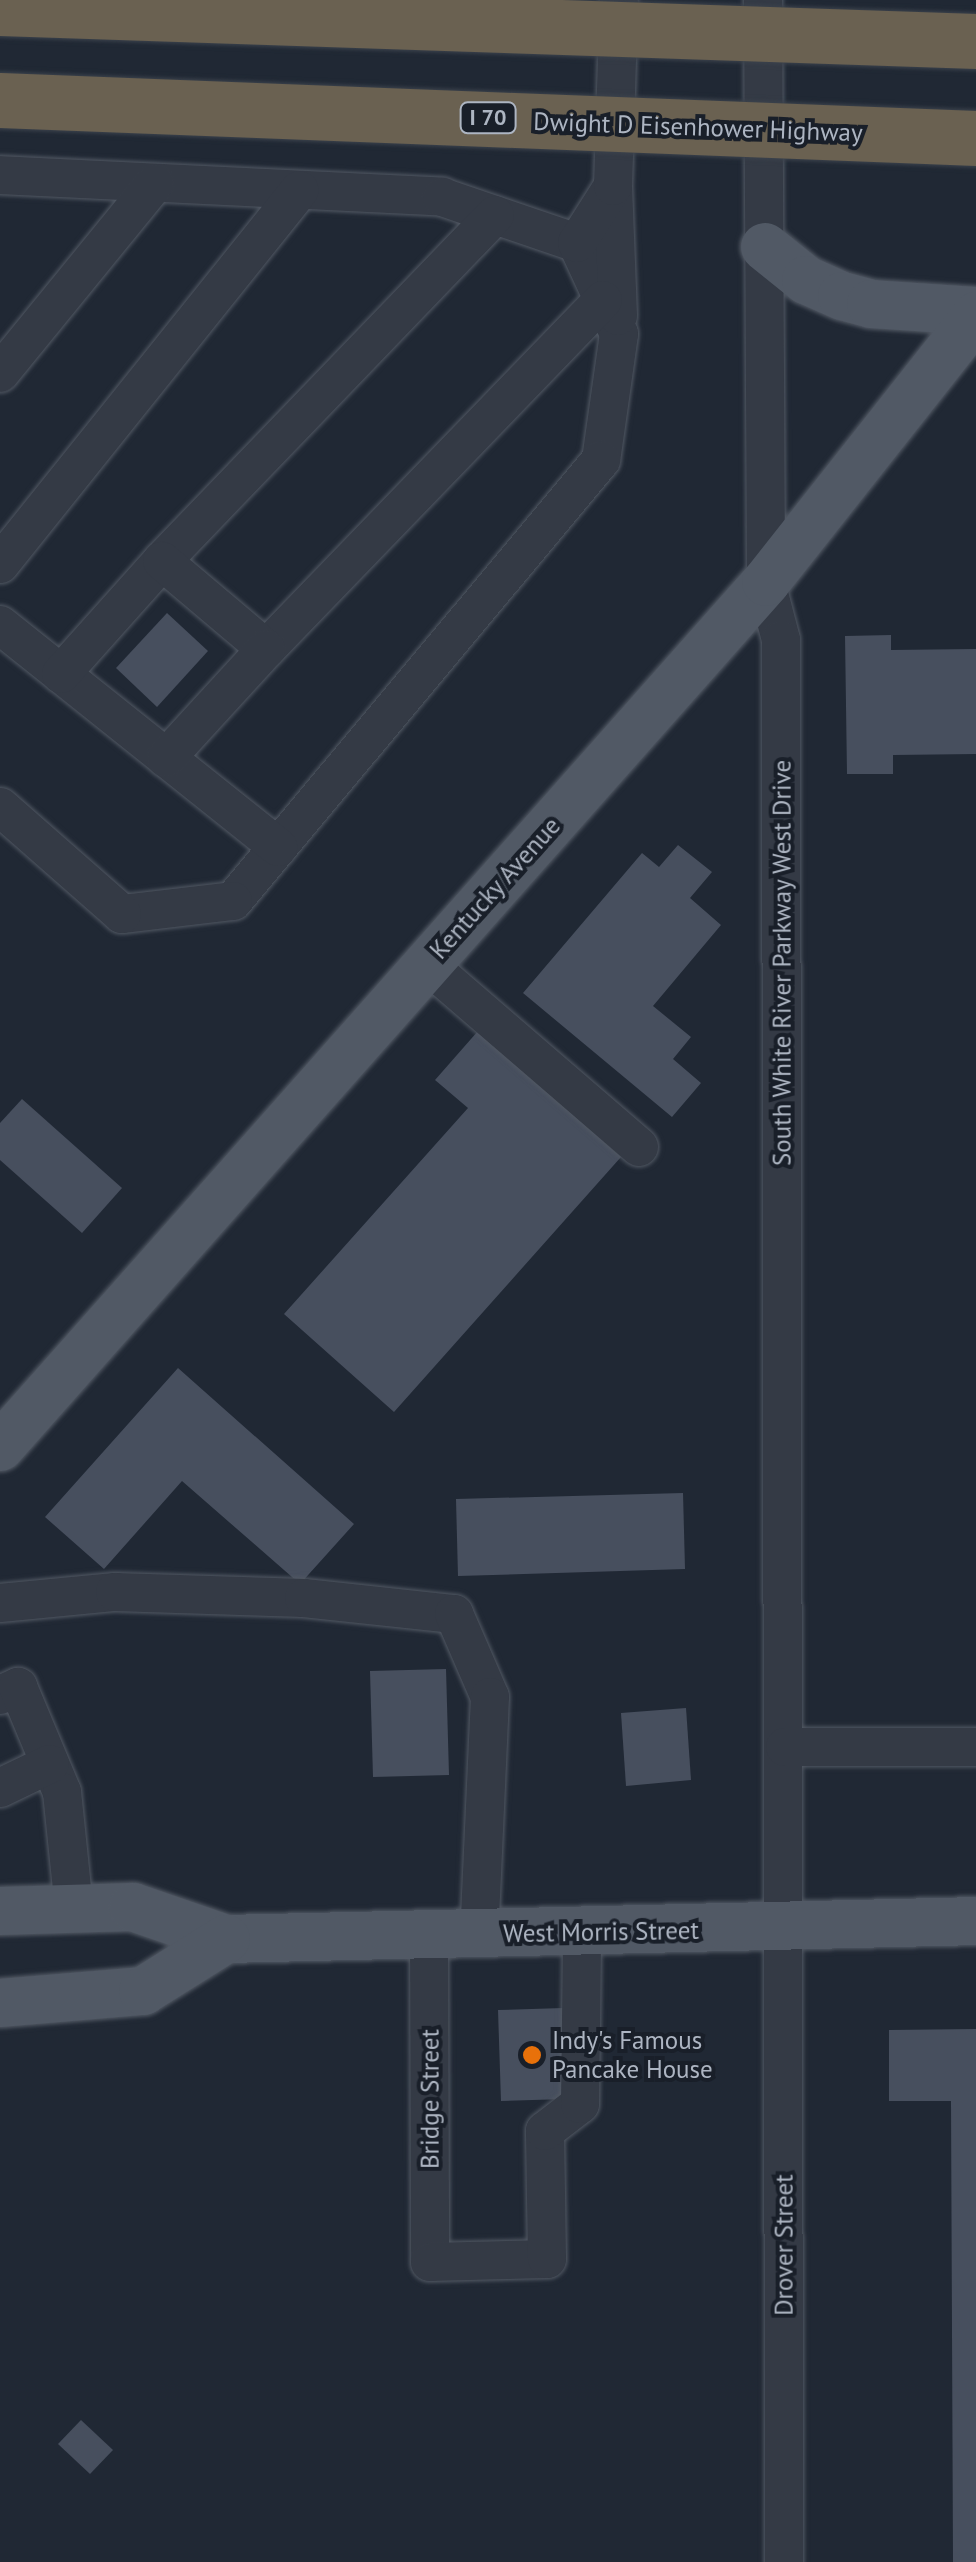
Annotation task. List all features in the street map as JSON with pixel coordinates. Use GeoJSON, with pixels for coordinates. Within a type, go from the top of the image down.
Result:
{"type":"FeatureCollection","features":[{"type":"Feature","properties":{"kind":"highway"},"geometry":{"type":"LineString","coordinates":[[0,8],[976,41]]}},
{"type":"Feature","properties":{"kind":"highway","name":"Dwight D Eisenhower Highway"},"geometry":{"type":"LineString","coordinates":[[0,100],[976,138]]}},
{"type":"Feature","properties":{"kind":"main road"},"geometry":{"type":"LineString","coordinates":[[764,248],[806,280],[842,296],[976,313]]}},
{"type":"Feature","properties":{"kind":"main road","name":"Kentucky Avenue"},"geometry":{"type":"LineString","coordinates":[[0,1447],[766,582],[976,313]]}},
{"type":"Feature","properties":{"kind":"main road","name":"West Morris Street"},"geometry":{"type":"LineString","coordinates":[[0,1911],[133,1907],[226,1939],[582,1935],[976,1921]]}},
{"type":"Feature","properties":{"kind":"main road"},"geometry":{"type":"LineString","coordinates":[[0,2003],[143,1991],[226,1939]]}},
{"type":"Feature","properties":{"kind":"street"},"geometry":{"type":"LineString","coordinates":[[0,807],[122,914],[233,901],[601,460],[619,334],[613,186],[619,0]]}},
{"type":"Feature","properties":{"kind":"street","name":"South White River Parkway West Drive"},"geometry":{"type":"LineString","coordinates":[[763,0],[766,582],[782,640],[786,1928]]}},
{"type":"Feature","properties":{"kind":"street"},"geometry":{"type":"LineString","coordinates":[[0,174],[442,197],[577,243],[619,334]]}},
{"type":"Feature","properties":{"kind":"street"},"geometry":{"type":"LineString","coordinates":[[0,373],[155,183]]}},
{"type":"Feature","properties":{"kind":"street"},"geometry":{"type":"LineString","coordinates":[[577,243],[613,186]]}},
{"type":"Feature","properties":{"kind":"street"},"geometry":{"type":"LineString","coordinates":[[0,564],[300,190]]}},
{"type":"Feature","properties":{"kind":"street"},"geometry":{"type":"LineString","coordinates":[[61,674],[162,561],[495,215]]}},
{"type":"Feature","properties":{"kind":"street"},"geometry":{"type":"LineString","coordinates":[[166,758],[603,300]]}},
{"type":"Feature","properties":{"kind":"street"},"geometry":{"type":"LineString","coordinates":[[162,561],[266,649]]}},
{"type":"Feature","properties":{"kind":"street"},"geometry":{"type":"LineString","coordinates":[[0,625],[278,847]]}},
{"type":"Feature","properties":{"kind":"street"},"geometry":{"type":"LineString","coordinates":[[427,964],[638,1147]]}},
{"type":"Feature","properties":{"kind":"street"},"geometry":{"type":"LineString","coordinates":[[0,1603],[115,1592],[304,1598],[454,1614],[490,1697],[479,1935]]}},
{"type":"Feature","properties":{"kind":"street"},"geometry":{"type":"LineString","coordinates":[[0,1696],[18,1687],[62,1792],[74,1909]]}},
{"type":"Feature","properties":{"kind":"street"},"geometry":{"type":"LineString","coordinates":[[785,1747],[976,1746]]}},
{"type":"Feature","properties":{"kind":"street"},"geometry":{"type":"LineString","coordinates":[[0,1788],[50,1764]]}},
{"type":"Feature","properties":{"kind":"street","name":"Drover Street"},"geometry":{"type":"LineString","coordinates":[[784,2562],[786,1928]]}},
{"type":"Feature","properties":{"kind":"street","name":"Bridge Street"},"geometry":{"type":"LineString","coordinates":[[428,1936],[430,2262],[547,2260],[545,2131],[580,2104],[582,1935]]}},
{"type":"Feature","properties":{"kind":"building"},"geometry":{"type":"Polygon","coordinates":[[[167,613],[208,651],[157,707],[116,668],[167,613]]]}},
{"type":"Feature","properties":{"kind":"building"},"geometry":{"type":"Polygon","coordinates":[[[891,635],[891,650],[976,649],[976,754],[893,755],[893,774],[847,774],[845,636],[891,635]]]}},
{"type":"Feature","properties":{"kind":"building"},"geometry":{"type":"Polygon","coordinates":[[[678,845],[712,872],[690,898],[721,925],[653,1006],[691,1037],[673,1059],[701,1083],[672,1117],[523,993],[642,853],[659,867],[678,845]]]}},
{"type":"Feature","properties":{"kind":"building"},"geometry":{"type":"Polygon","coordinates":[[[478,1031],[621,1157],[394,1412],[284,1314],[468,1108],[435,1080],[478,1031]]]}},
{"type":"Feature","properties":{"kind":"building"},"geometry":{"type":"Polygon","coordinates":[[[22,1099],[122,1188],[82,1233],[0,1160],[0,1123],[22,1099]]]}},
{"type":"Feature","properties":{"kind":"building"},"geometry":{"type":"Polygon","coordinates":[[[178,1368],[354,1524],[300,1584],[182,1481],[104,1569],[45,1517],[178,1368]]]}},
{"type":"Feature","properties":{"kind":"building"},"geometry":{"type":"Polygon","coordinates":[[[683,1493],[685,1569],[458,1576],[456,1499],[683,1493]]]}},
{"type":"Feature","properties":{"kind":"building"},"geometry":{"type":"Polygon","coordinates":[[[446,1669],[449,1775],[373,1777],[370,1671],[446,1669]]]}},
{"type":"Feature","properties":{"kind":"building"},"geometry":{"type":"Polygon","coordinates":[[[686,1708],[691,1780],[626,1786],[621,1713],[686,1708]]]}},
{"type":"Feature","properties":{"kind":"building","name":"Indy's Famous Pancake House"},"geometry":{"type":"Polygon","coordinates":[[[563,2008],[566,2099],[501,2101],[498,2010],[563,2008]]]}},
{"type":"Feature","properties":{"kind":"building"},"geometry":{"type":"Polygon","coordinates":[[[976,2029],[976,2562],[953,2562],[951,2101],[889,2101],[889,2030],[976,2029]]]}},
{"type":"Feature","properties":{"kind":"building"},"geometry":{"type":"Polygon","coordinates":[[[81,2420],[113,2450],[90,2474],[58,2444],[81,2420]]]}},
{"type":"Feature","properties":{"kind":"place","name":"Indy's Famous Pancake House"},"geometry":{"type":"Point","coordinates":[532,2055]}}]}
